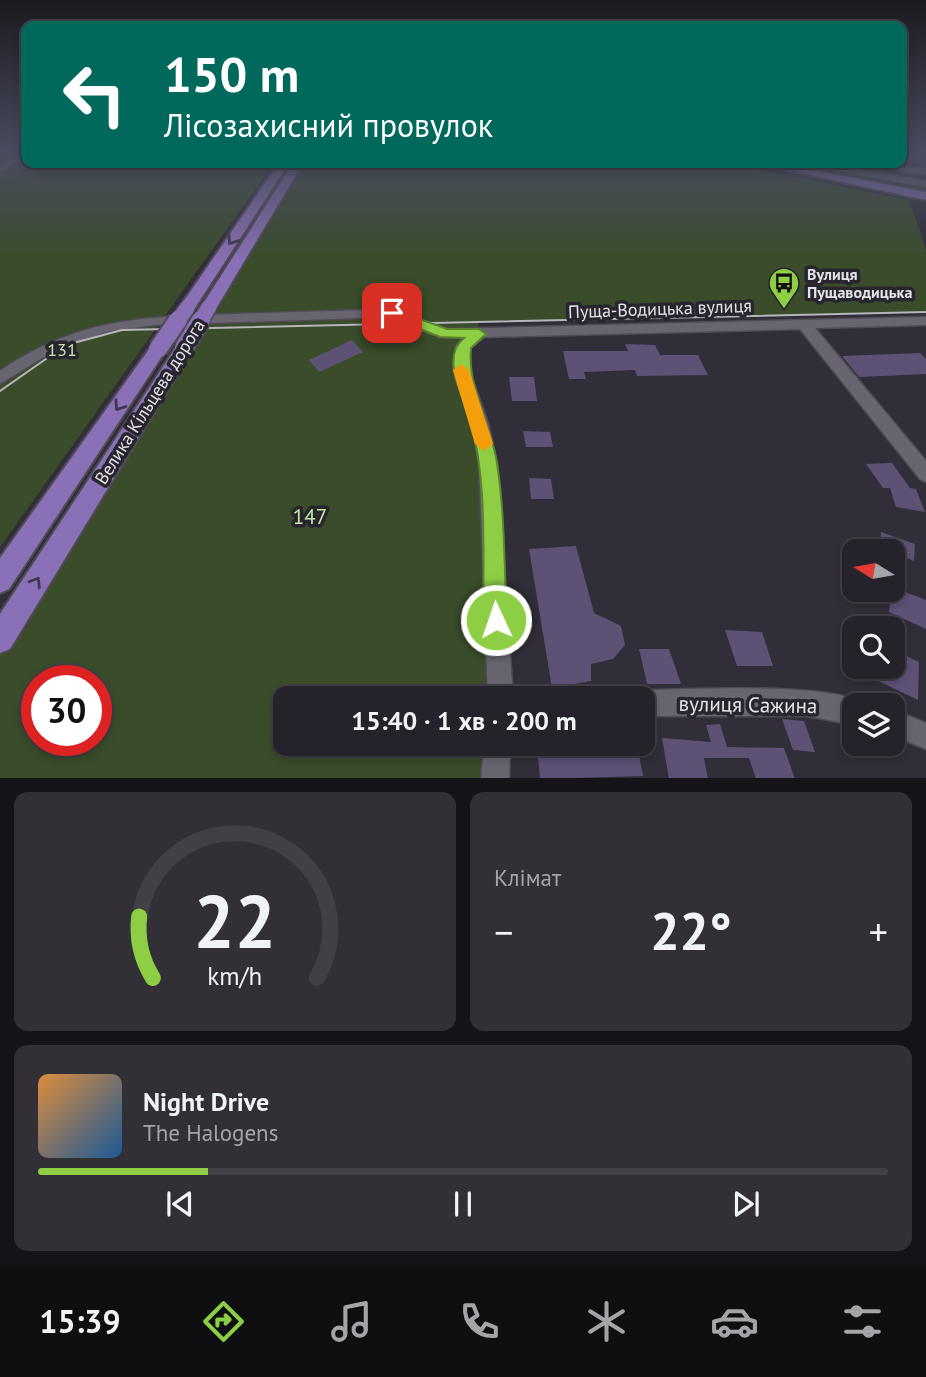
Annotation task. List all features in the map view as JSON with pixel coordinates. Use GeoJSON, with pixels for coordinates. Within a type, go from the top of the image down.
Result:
{"type":"FeatureCollection","features":[{"type":"Feature","properties":{"kind":"main road","name":"Велика Кільцева дорога"},"geometry":{"type":"LineString","coordinates":[[0,580],[266,189]]}},
{"type":"Feature","properties":{"kind":"main road","name":"Велика Кільцева дорога"},"geometry":{"type":"LineString","coordinates":[[0,639],[282,189]]}},
{"type":"Feature","properties":{"kind":"main road"},"geometry":{"type":"LineString","coordinates":[[892,189],[926,196]]}},
{"type":"Feature","properties":{"kind":"street"},"geometry":{"type":"LineString","coordinates":[[0,379],[49,346],[92,330],[123,323],[392,313],[445,334],[479,334]]}},
{"type":"Feature","properties":{"kind":"street","name":"Пуща-Водицька вулиця"},"geometry":{"type":"LineString","coordinates":[[479,334],[926,321]]}},
{"type":"Feature","properties":{"kind":"street"},"geometry":{"type":"LineString","coordinates":[[804,324],[926,474]]}},
{"type":"Feature","properties":{"kind":"street"},"geometry":{"type":"LineString","coordinates":[[479,334],[463,346],[461,370],[480,423],[488,464],[499,686]]}},
{"type":"Feature","properties":{"kind":"street","name":"вулиця Сажина"},"geometry":{"type":"LineString","coordinates":[[655,703],[808,703],[842,710]]}},
{"type":"Feature","properties":{"kind":"street"},"geometry":{"type":"LineString","coordinates":[[905,727],[926,736]]}},
{"type":"Feature","properties":{"kind":"street"},"geometry":{"type":"LineString","coordinates":[[495,778],[496,756]]}},
{"type":"Feature","properties":{"kind":"green space","name":"131"},"geometry":{"type":"Polygon","coordinates":[[[0,189],[255,189],[0,547],[0,189]]]}},
{"type":"Feature","properties":{"kind":"green space","name":"147"},"geometry":{"type":"Polygon","coordinates":[[[282,189],[855,189],[909,200],[926,250],[926,312],[478,322],[479,334],[463,346],[488,464],[499,686],[273,686],[273,756],[496,756],[495,778],[0,778],[0,639],[282,189]]]}},
{"type":"Feature","properties":{"kind":"green space"},"geometry":{"type":"Polygon","coordinates":[[[902,189],[926,189],[926,194],[902,189]]]}},
{"type":"Feature","properties":{"kind":"building"},"geometry":{"type":"Polygon","coordinates":[[[352,340],[363,352],[319,372],[309,360],[352,340]]]}},
{"type":"Feature","properties":{"kind":"building"},"geometry":{"type":"Polygon","coordinates":[[[625,344],[655,345],[660,355],[698,355],[708,375],[637,376],[635,370],[584,372],[586,379],[569,379],[563,351],[628,351],[625,344]]]}},
{"type":"Feature","properties":{"kind":"building"},"geometry":{"type":"Polygon","coordinates":[[[920,353],[926,359],[926,374],[859,377],[842,356],[920,353]]]}},
{"type":"Feature","properties":{"kind":"building"},"geometry":{"type":"Polygon","coordinates":[[[509,377],[534,377],[537,401],[512,401],[509,377]]]}},
{"type":"Feature","properties":{"kind":"building"},"geometry":{"type":"Polygon","coordinates":[[[523,431],[550,432],[553,447],[526,447],[523,431]]]}},
{"type":"Feature","properties":{"kind":"building"},"geometry":{"type":"Polygon","coordinates":[[[892,463],[910,488],[916,489],[925,512],[896,507],[890,488],[883,488],[866,464],[892,463]]]}},
{"type":"Feature","properties":{"kind":"building"},"geometry":{"type":"Polygon","coordinates":[[[529,478],[551,479],[554,499],[531,499],[529,478]]]}},
{"type":"Feature","properties":{"kind":"building"},"geometry":{"type":"Polygon","coordinates":[[[881,532],[901,539],[881,539],[881,532]]]}},
{"type":"Feature","properties":{"kind":"building"},"geometry":{"type":"Polygon","coordinates":[[[905,540],[915,544],[914,561],[905,557],[905,540]]]}},
{"type":"Feature","properties":{"kind":"building"},"geometry":{"type":"Polygon","coordinates":[[[576,546],[594,613],[621,626],[625,645],[613,659],[591,664],[591,681],[552,686],[529,549],[576,546]]]}},
{"type":"Feature","properties":{"kind":"building"},"geometry":{"type":"Polygon","coordinates":[[[905,592],[926,600],[926,629],[905,619],[905,616],[889,612],[890,602],[905,602],[905,592]]]}},
{"type":"Feature","properties":{"kind":"building"},"geometry":{"type":"Polygon","coordinates":[[[725,630],[762,632],[773,666],[737,666],[725,630]]]}},
{"type":"Feature","properties":{"kind":"building"},"geometry":{"type":"Polygon","coordinates":[[[639,649],[669,649],[681,684],[647,684],[639,649]]]}},
{"type":"Feature","properties":{"kind":"building"},"geometry":{"type":"Polygon","coordinates":[[[905,655],[919,662],[918,700],[874,679],[905,679],[905,655]]]}},
{"type":"Feature","properties":{"kind":"building"},"geometry":{"type":"Polygon","coordinates":[[[782,719],[804,721],[815,752],[793,750],[782,719]]]}},
{"type":"Feature","properties":{"kind":"building"},"geometry":{"type":"Polygon","coordinates":[[[720,724],[727,747],[784,748],[795,778],[756,778],[749,758],[704,758],[708,778],[669,778],[662,738],[711,742],[706,725],[720,724]]]}},
{"type":"Feature","properties":{"kind":"building"},"geometry":{"type":"Polygon","coordinates":[[[538,756],[639,756],[643,776],[540,778],[538,756]]]}},
{"type":"Feature","properties":{"kind":"tram line"},"geometry":{"type":"LineString","coordinates":[[0,391],[66,345],[122,330],[926,312]]}},
{"type":"Feature","properties":{"kind":"slow traffic"},"geometry":{"type":"LineString","coordinates":[[461,370],[480,423],[484,444]]}},
{"type":"Feature","properties":{"kind":"place","name":"Вулиця Пущаводицька"},"geometry":{"type":"Point","coordinates":[784,310]}},
{"type":"Feature","properties":{"kind":"route"},"geometry":{"type":"LineString","coordinates":[[392,313],[445,334],[479,334],[463,346],[461,370],[480,423],[488,464],[496,620]]}}]}
